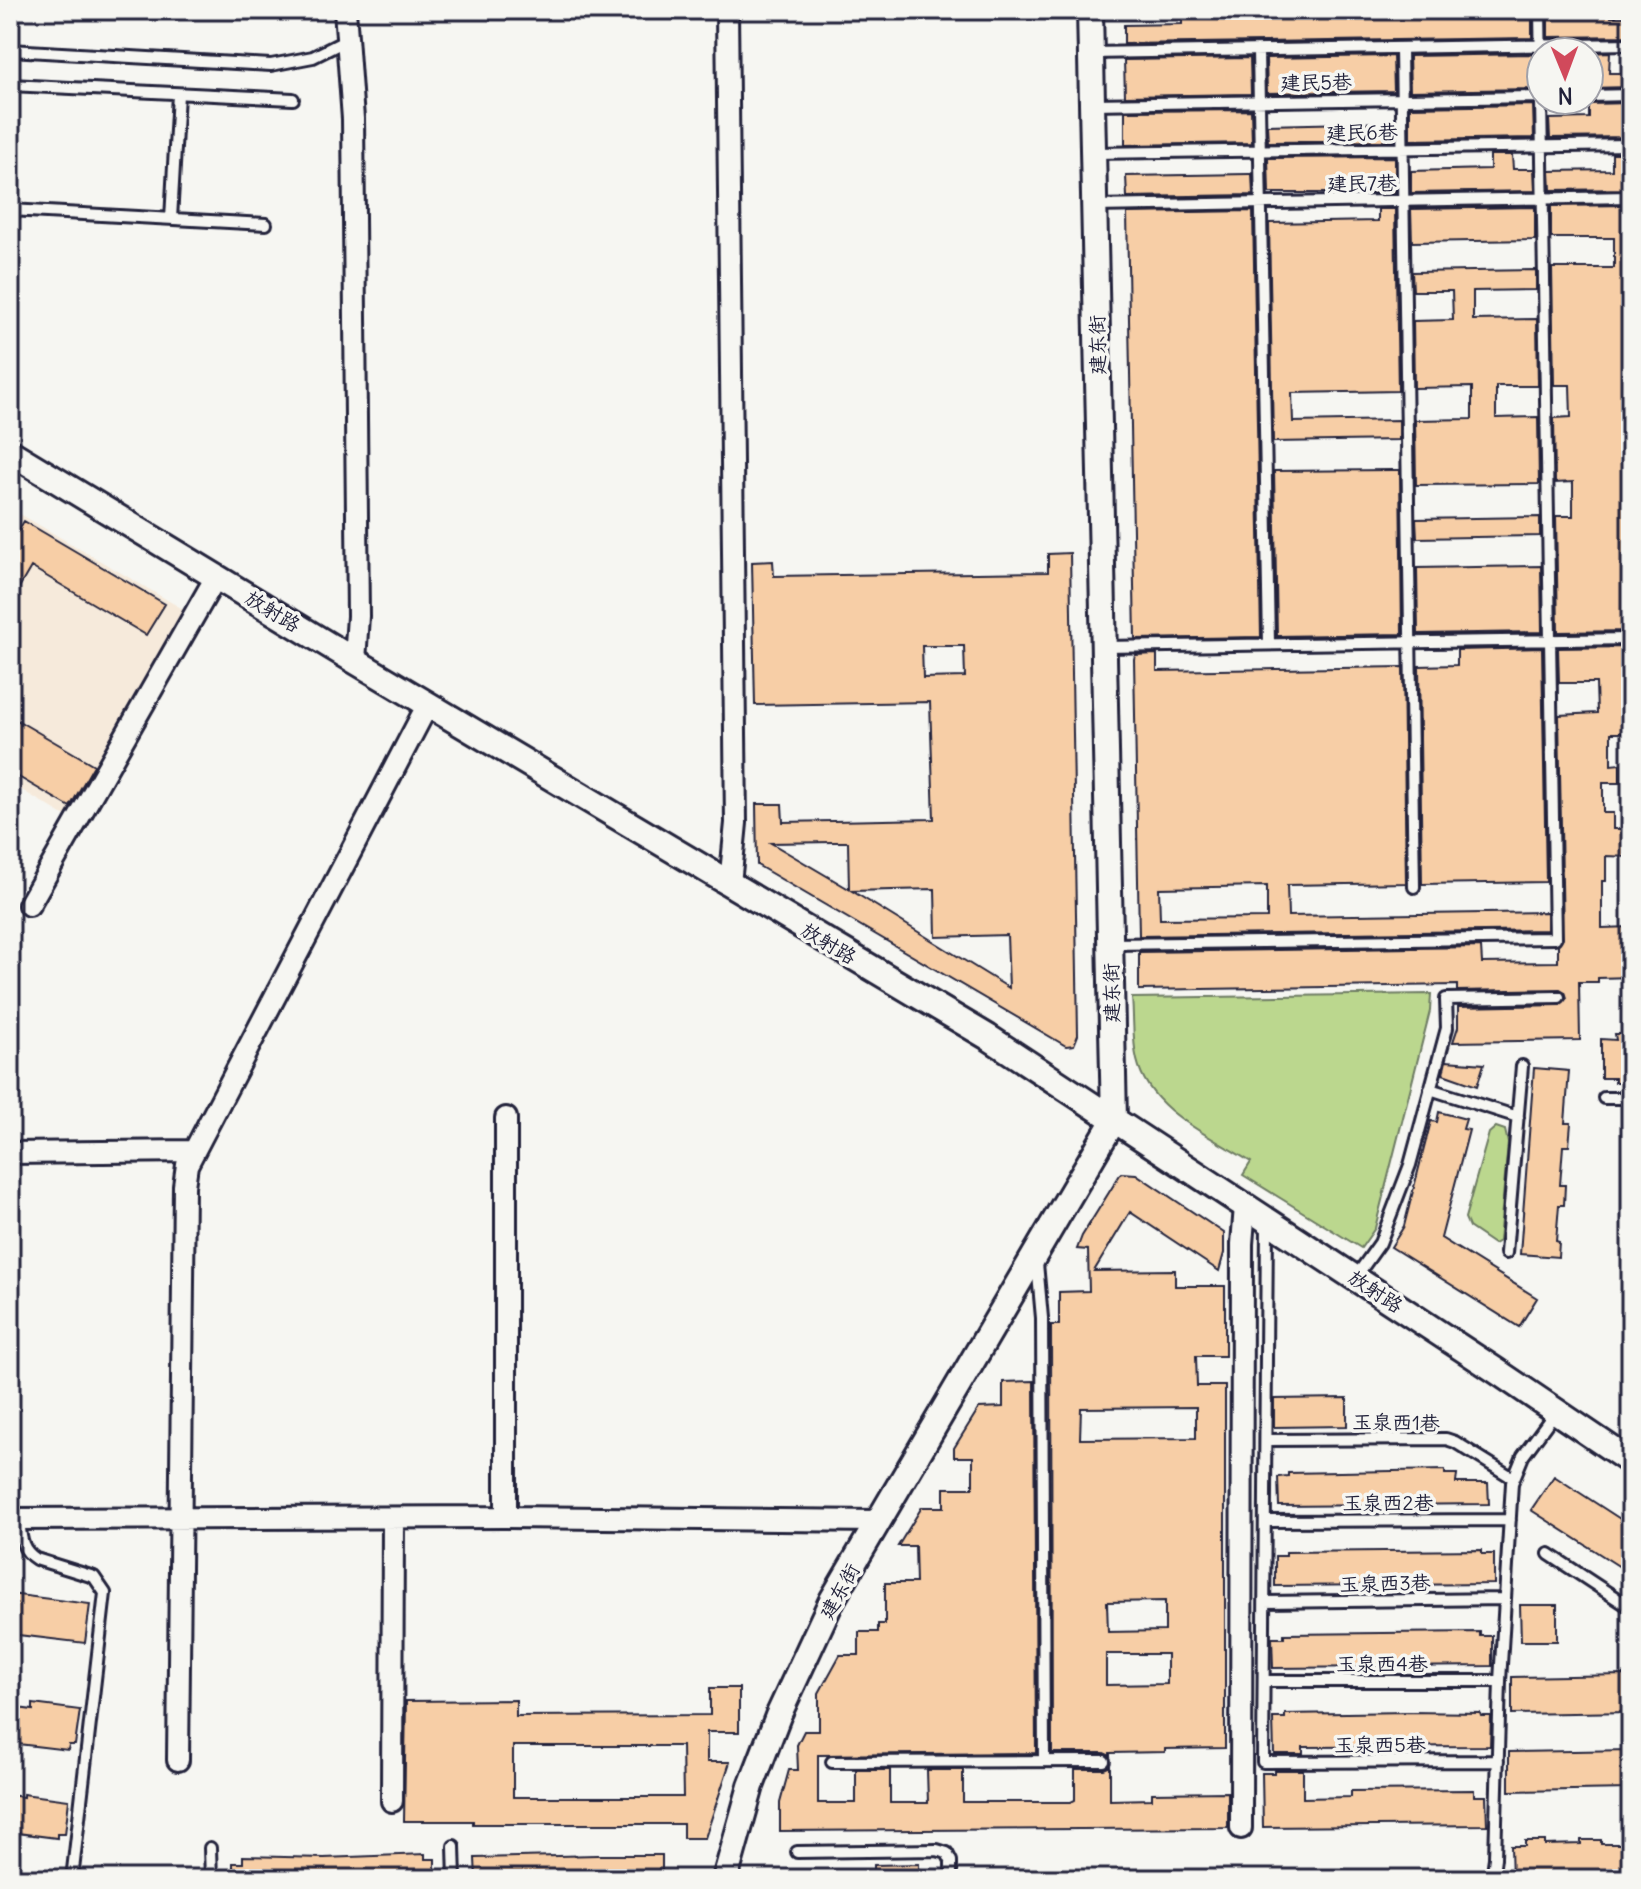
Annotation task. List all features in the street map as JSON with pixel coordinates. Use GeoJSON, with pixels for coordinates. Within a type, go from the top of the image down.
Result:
{"type":"FeatureCollection","features":[{"type":"Feature","properties":{"kind":"street"},"geometry":{"type":"LineString","coordinates":[[345,10],[353,150],[358,616],[355,661]]}},
{"type":"Feature","properties":{"kind":"street"},"geometry":{"type":"LineString","coordinates":[[727,10],[736,823],[730,884]]}},
{"type":"Feature","properties":{"kind":"street","name":"建东街"},"geometry":{"type":"LineString","coordinates":[[725,1879],[751,1786],[778,1716],[832,1600],[1114,1120],[1090,10]]}},
{"type":"Feature","properties":{"kind":"street","name":"放射路"},"geometry":{"type":"LineString","coordinates":[[10,452],[988,1037],[1631,1462]]}},
{"type":"Feature","properties":{"kind":"street"},"geometry":{"type":"LineString","coordinates":[[29,905],[216,577]]}},
{"type":"Feature","properties":{"kind":"street"},"geometry":{"type":"LineString","coordinates":[[178,1760],[184,1186],[187,1165],[428,704]]}},
{"type":"Feature","properties":{"kind":"street"},"geometry":{"type":"LineString","coordinates":[[506,1118],[506,1517]]}},
{"type":"Feature","properties":{"kind":"street"},"geometry":{"type":"LineString","coordinates":[[10,1153],[193,1151]]}},
{"type":"Feature","properties":{"kind":"street"},"geometry":{"type":"LineString","coordinates":[[1241,1828],[1242,1244],[1245,1206]]}},
{"type":"Feature","properties":{"kind":"street"},"geometry":{"type":"LineString","coordinates":[[15,1519],[506,1517],[878,1521]]}},
{"type":"Feature","properties":{"kind":"street"},"geometry":{"type":"LineString","coordinates":[[392,1801],[393,1518]]}},
{"type":"Feature","properties":{"kind":"lane"},"geometry":{"type":"LineString","coordinates":[[1540,10],[1541,36]]}},
{"type":"Feature","properties":{"kind":"lane"},"geometry":{"type":"LineString","coordinates":[[10,50],[271,65],[313,57],[347,40]]}},
{"type":"Feature","properties":{"kind":"lane"},"geometry":{"type":"LineString","coordinates":[[1605,45],[1631,44]]}},
{"type":"Feature","properties":{"kind":"lane"},"geometry":{"type":"LineString","coordinates":[[1091,53],[1525,47]]}},
{"type":"Feature","properties":{"kind":"lane"},"geometry":{"type":"LineString","coordinates":[[1401,50],[1414,887]]}},
{"type":"Feature","properties":{"kind":"lane"},"geometry":{"type":"LineString","coordinates":[[1258,51],[1269,644]]}},
{"type":"Feature","properties":{"kind":"lane"},"geometry":{"type":"LineString","coordinates":[[10,85],[293,99]]}},
{"type":"Feature","properties":{"kind":"lane"},"geometry":{"type":"LineString","coordinates":[[171,219],[178,94]]}},
{"type":"Feature","properties":{"kind":"lane"},"geometry":{"type":"LineString","coordinates":[[1605,96],[1631,95]]}},
{"type":"Feature","properties":{"kind":"lane","name":"建民5巷"},"geometry":{"type":"LineString","coordinates":[[1092,104],[1525,98]]}},
{"type":"Feature","properties":{"kind":"lane"},"geometry":{"type":"LineString","coordinates":[[1110,944],[1555,938],[1541,116]]}},
{"type":"Feature","properties":{"kind":"lane","name":"建民6巷"},"geometry":{"type":"LineString","coordinates":[[1093,153],[1631,145]]}},
{"type":"Feature","properties":{"kind":"lane","name":"建民7巷"},"geometry":{"type":"LineString","coordinates":[[1094,206],[1631,197]]}},
{"type":"Feature","properties":{"kind":"lane"},"geometry":{"type":"LineString","coordinates":[[10,210],[266,224]]}},
{"type":"Feature","properties":{"kind":"lane"},"geometry":{"type":"LineString","coordinates":[[1104,647],[1630,639]]}},
{"type":"Feature","properties":{"kind":"lane"},"geometry":{"type":"LineString","coordinates":[[1355,1278],[1380,1243],[1410,1165],[1447,1028],[1446,999],[1559,997]]}},
{"type":"Feature","properties":{"kind":"lane"},"geometry":{"type":"LineString","coordinates":[[1506,1253],[1522,1066]]}},
{"type":"Feature","properties":{"kind":"lane"},"geometry":{"type":"LineString","coordinates":[[1430,1089],[1518,1117]]}},
{"type":"Feature","properties":{"kind":"lane"},"geometry":{"type":"LineString","coordinates":[[1604,1098],[1631,1098]]}},
{"type":"Feature","properties":{"kind":"lane"},"geometry":{"type":"LineString","coordinates":[[1264,1681],[1267,1221]]}},
{"type":"Feature","properties":{"kind":"lane"},"geometry":{"type":"LineString","coordinates":[[1036,1252],[1042,1318],[1044,1761]]}},
{"type":"Feature","properties":{"kind":"lane"},"geometry":{"type":"LineString","coordinates":[[1492,1879],[1513,1478],[1523,1456],[1556,1411]]}},
{"type":"Feature","properties":{"kind":"lane","name":"玉泉西1巷"},"geometry":{"type":"LineString","coordinates":[[1267,1440],[1446,1439],[1513,1478]]}},
{"type":"Feature","properties":{"kind":"lane"},"geometry":{"type":"LineString","coordinates":[[15,1519],[27,1554],[94,1577],[105,1593],[72,1879]]}},
{"type":"Feature","properties":{"kind":"lane","name":"玉泉西2巷"},"geometry":{"type":"LineString","coordinates":[[1266,1521],[1510,1520]]}},
{"type":"Feature","properties":{"kind":"lane"},"geometry":{"type":"LineString","coordinates":[[1549,1554],[1631,1608]]}},
{"type":"Feature","properties":{"kind":"lane","name":"玉泉西3巷"},"geometry":{"type":"LineString","coordinates":[[1265,1602],[1505,1599]]}},
{"type":"Feature","properties":{"kind":"lane","name":"玉泉西4巷"},"geometry":{"type":"LineString","coordinates":[[1264,1681],[1500,1681]]}},
{"type":"Feature","properties":{"kind":"lane","name":"玉泉西5巷"},"geometry":{"type":"LineString","coordinates":[[1264,1681],[1263,1762],[1498,1761]]}},
{"type":"Feature","properties":{"kind":"lane"},"geometry":{"type":"LineString","coordinates":[[832,1762],[1104,1761]]}},
{"type":"Feature","properties":{"kind":"lane"},"geometry":{"type":"LineString","coordinates":[[454,1846],[455,1879]]}},
{"type":"Feature","properties":{"kind":"lane"},"geometry":{"type":"LineString","coordinates":[[210,1848],[211,1879]]}},
{"type":"Feature","properties":{"kind":"lane"},"geometry":{"type":"LineString","coordinates":[[797,1852],[937,1850],[947,1853],[951,1861],[951,1879]]}},
{"type":"Feature","properties":{"kind":"shaded area"},"geometry":{"type":"Polygon","coordinates":[[[20,514],[193,615],[72,820],[10,783],[10,530],[20,514]]]}},
{"type":"Feature","properties":{"kind":"green space"},"geometry":{"type":"Polygon","coordinates":[[[1431,994],[1430,1011],[1375,1228],[1361,1248],[1243,1175],[1251,1162],[1168,1108],[1154,1094],[1137,1060],[1132,998],[1431,994]]]}},
{"type":"Feature","properties":{"kind":"green space"},"geometry":{"type":"Polygon","coordinates":[[[1496,1127],[1505,1130],[1508,1143],[1499,1241],[1494,1244],[1469,1227],[1465,1218],[1489,1133],[1496,1127]]]}},
{"type":"Feature","properties":{"kind":"building"},"geometry":{"type":"Polygon","coordinates":[[[1318,10],[1532,10],[1532,36],[1124,44],[1124,25],[1182,24],[1182,16],[1318,14],[1318,10]]]}},
{"type":"Feature","properties":{"kind":"building"},"geometry":{"type":"Polygon","coordinates":[[[1548,10],[1611,10],[1611,17],[1631,17],[1631,36],[1548,36],[1548,10]]]}},
{"type":"Feature","properties":{"kind":"building"},"geometry":{"type":"Polygon","coordinates":[[[1605,52],[1610,52],[1609,73],[1631,73],[1631,87],[1605,88],[1605,52]]]}},
{"type":"Feature","properties":{"kind":"building"},"geometry":{"type":"Polygon","coordinates":[[[1525,54],[1525,89],[1410,91],[1409,56],[1525,54]]]}},
{"type":"Feature","properties":{"kind":"building"},"geometry":{"type":"Polygon","coordinates":[[[1393,56],[1394,91],[1267,93],[1266,58],[1393,56]]]}},
{"type":"Feature","properties":{"kind":"building"},"geometry":{"type":"Polygon","coordinates":[[[1250,58],[1251,94],[1125,96],[1124,60],[1250,58]]]}},
{"type":"Feature","properties":{"kind":"building"},"geometry":{"type":"Polygon","coordinates":[[[1631,103],[1631,137],[1550,138],[1549,119],[1605,116],[1605,104],[1631,103]]]}},
{"type":"Feature","properties":{"kind":"building"},"geometry":{"type":"Polygon","coordinates":[[[1525,105],[1525,116],[1533,116],[1534,138],[1410,140],[1410,107],[1525,105]]]}},
{"type":"Feature","properties":{"kind":"building"},"geometry":{"type":"Polygon","coordinates":[[[1251,110],[1252,143],[1125,145],[1125,111],[1251,110]]]}},
{"type":"Feature","properties":{"kind":"building"},"geometry":{"type":"Polygon","coordinates":[[[1394,122],[1394,141],[1268,142],[1267,125],[1394,122]]]}},
{"type":"Feature","properties":{"kind":"building"},"geometry":{"type":"Polygon","coordinates":[[[1612,153],[1631,153],[1631,189],[1551,190],[1550,171],[1612,170],[1612,153]]]}},
{"type":"Feature","properties":{"kind":"building"},"geometry":{"type":"Polygon","coordinates":[[[1490,155],[1512,155],[1513,169],[1534,169],[1535,191],[1411,193],[1411,171],[1490,169],[1490,155]]]}},
{"type":"Feature","properties":{"kind":"building"},"geometry":{"type":"Polygon","coordinates":[[[1395,157],[1395,193],[1269,193],[1268,158],[1395,157]]]}},
{"type":"Feature","properties":{"kind":"building"},"geometry":{"type":"Polygon","coordinates":[[[1252,174],[1253,195],[1127,197],[1126,176],[1252,174]]]}},
{"type":"Feature","properties":{"kind":"building"},"geometry":{"type":"Polygon","coordinates":[[[1631,205],[1631,631],[1558,632],[1556,516],[1573,516],[1573,482],[1555,483],[1554,418],[1571,417],[1570,385],[1554,385],[1552,268],[1614,268],[1614,238],[1551,238],[1551,206],[1631,205]]]}},
{"type":"Feature","properties":{"kind":"building"},"geometry":{"type":"Polygon","coordinates":[[[1535,207],[1535,240],[1412,242],[1411,209],[1535,207]]]}},
{"type":"Feature","properties":{"kind":"building"},"geometry":{"type":"Polygon","coordinates":[[[1378,209],[1395,209],[1398,391],[1292,393],[1293,422],[1399,420],[1399,440],[1273,442],[1269,223],[1378,221],[1378,209]]]}},
{"type":"Feature","properties":{"kind":"building"},"geometry":{"type":"Polygon","coordinates":[[[1253,211],[1261,637],[1135,639],[1127,213],[1253,211]]]}},
{"type":"Feature","properties":{"kind":"building"},"geometry":{"type":"Polygon","coordinates":[[[1536,270],[1536,290],[1473,291],[1473,320],[1537,319],[1538,386],[1496,386],[1496,418],[1538,417],[1539,484],[1416,485],[1415,420],[1472,419],[1472,387],[1414,388],[1413,321],[1453,320],[1452,291],[1413,291],[1412,272],[1536,270]]]}},
{"type":"Feature","properties":{"kind":"building"},"geometry":{"type":"Polygon","coordinates":[[[1400,470],[1402,634],[1277,636],[1274,471],[1400,470]]]}},
{"type":"Feature","properties":{"kind":"building"},"geometry":{"type":"Polygon","coordinates":[[[1540,517],[1540,536],[1417,538],[1416,519],[1540,517]]]}},
{"type":"Feature","properties":{"kind":"building"},"geometry":{"type":"Polygon","coordinates":[[[24,521],[165,604],[146,635],[31,567],[10,603],[10,544],[24,521]]]}},
{"type":"Feature","properties":{"kind":"building"},"geometry":{"type":"Polygon","coordinates":[[[1070,553],[1078,1035],[1074,1045],[1066,1046],[757,865],[756,804],[782,804],[783,822],[934,819],[930,702],[755,705],[752,562],[773,561],[774,576],[1048,572],[1048,554],[1070,553]],[[922,646],[923,678],[965,677],[964,646],[922,646]],[[848,842],[771,843],[849,889],[848,842]],[[935,889],[852,891],[1009,988],[1007,935],[936,937],[935,889]]]}},
{"type":"Feature","properties":{"kind":"building"},"geometry":{"type":"Polygon","coordinates":[[[1541,566],[1542,632],[1418,634],[1417,568],[1541,566]]]}},
{"type":"Feature","properties":{"kind":"building"},"geometry":{"type":"Polygon","coordinates":[[[1631,647],[1631,682],[1625,682],[1626,733],[1611,733],[1611,765],[1620,764],[1620,783],[1603,783],[1603,813],[1613,813],[1613,829],[1631,829],[1631,857],[1606,856],[1606,881],[1602,881],[1602,928],[1631,927],[1631,977],[1579,982],[1580,1040],[1453,1042],[1458,1027],[1458,1007],[1560,1005],[1567,998],[1560,989],[1457,991],[1457,985],[1139,990],[1139,952],[1481,947],[1482,963],[1558,962],[1558,945],[1563,938],[1559,715],[1597,713],[1596,683],[1559,683],[1558,648],[1631,647]]]}},
{"type":"Feature","properties":{"kind":"building"},"geometry":{"type":"Polygon","coordinates":[[[1542,648],[1546,882],[1422,884],[1419,666],[1457,665],[1457,650],[1542,648]]]}},
{"type":"Feature","properties":{"kind":"building"},"geometry":{"type":"Polygon","coordinates":[[[1157,654],[1157,671],[1403,667],[1406,883],[1287,885],[1288,916],[1547,912],[1547,930],[1139,936],[1135,655],[1157,654]],[[1267,886],[1159,888],[1160,919],[1267,918],[1267,886]]]}},
{"type":"Feature","properties":{"kind":"building"},"geometry":{"type":"Polygon","coordinates":[[[10,716],[94,765],[70,807],[10,772],[10,716]]]}},
{"type":"Feature","properties":{"kind":"building"},"geometry":{"type":"Polygon","coordinates":[[[1615,1034],[1631,1034],[1631,1082],[1601,1078],[1601,1039],[1616,1040],[1615,1034]]]}},
{"type":"Feature","properties":{"kind":"building"},"geometry":{"type":"Polygon","coordinates":[[[1446,1061],[1484,1064],[1477,1086],[1443,1074],[1446,1061]]]}},
{"type":"Feature","properties":{"kind":"building"},"geometry":{"type":"Polygon","coordinates":[[[1534,1068],[1569,1071],[1565,1123],[1571,1123],[1569,1146],[1563,1146],[1560,1185],[1565,1185],[1564,1205],[1559,1205],[1558,1257],[1520,1254],[1534,1068]]]}},
{"type":"Feature","properties":{"kind":"building"},"geometry":{"type":"Polygon","coordinates":[[[1439,1112],[1466,1119],[1463,1129],[1469,1130],[1441,1238],[1537,1298],[1519,1327],[1391,1247],[1404,1226],[1431,1121],[1437,1122],[1439,1112]]]}},
{"type":"Feature","properties":{"kind":"building"},"geometry":{"type":"Polygon","coordinates":[[[1121,1173],[1136,1174],[1224,1233],[1224,1253],[1219,1271],[1130,1212],[1094,1271],[1175,1270],[1175,1286],[1225,1286],[1225,1356],[1196,1356],[1197,1386],[1225,1386],[1225,1748],[1165,1749],[1165,1752],[1110,1753],[1110,1756],[1104,1753],[1052,1753],[1051,1325],[1059,1325],[1059,1292],[1089,1291],[1088,1250],[1077,1249],[1121,1173]],[[1196,1407],[1081,1408],[1080,1439],[1196,1438],[1196,1407]],[[1165,1601],[1107,1602],[1108,1632],[1165,1631],[1165,1601]],[[1106,1654],[1106,1685],[1167,1684],[1167,1654],[1106,1654]]]}},
{"type":"Feature","properties":{"kind":"building"},"geometry":{"type":"Polygon","coordinates":[[[1034,1381],[1036,1753],[818,1755],[818,1803],[856,1803],[856,1770],[890,1770],[890,1803],[928,1803],[927,1770],[963,1770],[963,1802],[1071,1802],[1075,1800],[1075,1769],[1104,1769],[1110,1766],[1110,1800],[1152,1799],[1152,1793],[1228,1792],[1228,1828],[780,1831],[780,1803],[789,1770],[798,1770],[797,1745],[804,1731],[819,1731],[819,1693],[840,1655],[859,1655],[859,1632],[878,1632],[878,1624],[885,1624],[885,1583],[916,1583],[915,1546],[898,1546],[922,1507],[944,1507],[944,1488],[973,1488],[973,1457],[954,1457],[954,1448],[979,1408],[1003,1407],[1003,1382],[1034,1381]]]}},
{"type":"Feature","properties":{"kind":"building"},"geometry":{"type":"Polygon","coordinates":[[[1347,1398],[1347,1426],[1274,1427],[1274,1399],[1347,1398]]]}},
{"type":"Feature","properties":{"kind":"building"},"geometry":{"type":"Polygon","coordinates":[[[1445,1470],[1445,1474],[1457,1474],[1456,1483],[1488,1483],[1489,1504],[1279,1506],[1278,1477],[1288,1476],[1288,1473],[1445,1470]]]}},
{"type":"Feature","properties":{"kind":"building"},"geometry":{"type":"Polygon","coordinates":[[[1554,1476],[1631,1526],[1631,1574],[1531,1510],[1554,1476]]]}},
{"type":"Feature","properties":{"kind":"building"},"geometry":{"type":"Polygon","coordinates":[[[1482,1550],[1482,1554],[1494,1554],[1494,1584],[1275,1586],[1275,1556],[1286,1556],[1286,1552],[1482,1550]]]}},
{"type":"Feature","properties":{"kind":"building"},"geometry":{"type":"Polygon","coordinates":[[[10,1594],[90,1604],[85,1643],[10,1634],[10,1594]]]}},
{"type":"Feature","properties":{"kind":"building"},"geometry":{"type":"Polygon","coordinates":[[[1520,1605],[1557,1605],[1557,1641],[1521,1641],[1520,1605]]]}},
{"type":"Feature","properties":{"kind":"building"},"geometry":{"type":"Polygon","coordinates":[[[1480,1632],[1480,1636],[1492,1636],[1492,1666],[1273,1668],[1272,1638],[1284,1638],[1284,1634],[1480,1632]]]}},
{"type":"Feature","properties":{"kind":"building"},"geometry":{"type":"Polygon","coordinates":[[[1625,1675],[1625,1681],[1631,1681],[1631,1712],[1512,1714],[1512,1677],[1625,1675]]]}},
{"type":"Feature","properties":{"kind":"building"},"geometry":{"type":"Polygon","coordinates":[[[710,1688],[739,1688],[739,1732],[707,1732],[707,1762],[730,1762],[705,1838],[683,1838],[683,1824],[404,1821],[406,1701],[516,1700],[516,1716],[710,1715],[710,1688]],[[513,1746],[513,1797],[683,1797],[682,1746],[513,1746]]]}},
{"type":"Feature","properties":{"kind":"building"},"geometry":{"type":"Polygon","coordinates":[[[33,1704],[80,1710],[75,1745],[69,1745],[68,1750],[10,1743],[10,1707],[33,1710],[33,1704]]]}},
{"type":"Feature","properties":{"kind":"building"},"geometry":{"type":"Polygon","coordinates":[[[1480,1713],[1481,1716],[1491,1716],[1490,1746],[1303,1747],[1303,1754],[1274,1754],[1273,1718],[1285,1718],[1285,1714],[1480,1713]]]}},
{"type":"Feature","properties":{"kind":"building"},"geometry":{"type":"Polygon","coordinates":[[[1631,1750],[1631,1789],[1509,1791],[1509,1752],[1631,1750]]]}},
{"type":"Feature","properties":{"kind":"building"},"geometry":{"type":"Polygon","coordinates":[[[1274,1770],[1303,1770],[1303,1798],[1351,1797],[1351,1791],[1474,1790],[1474,1796],[1486,1796],[1487,1825],[1263,1827],[1262,1773],[1274,1773],[1274,1770]]]}},
{"type":"Feature","properties":{"kind":"building"},"geometry":{"type":"Polygon","coordinates":[[[23,1794],[69,1800],[65,1834],[57,1834],[57,1838],[10,1832],[10,1795],[23,1797],[23,1794]]]}},
{"type":"Feature","properties":{"kind":"building"},"geometry":{"type":"Polygon","coordinates":[[[1581,1840],[1631,1844],[1631,1879],[1512,1879],[1511,1846],[1525,1846],[1525,1841],[1545,1841],[1545,1845],[1581,1844],[1581,1840]]]}},
{"type":"Feature","properties":{"kind":"building"},"geometry":{"type":"Polygon","coordinates":[[[425,1854],[425,1859],[435,1859],[435,1879],[233,1879],[233,1863],[243,1863],[243,1856],[324,1858],[425,1854]]]}},
{"type":"Feature","properties":{"kind":"building"},"geometry":{"type":"Polygon","coordinates":[[[662,1855],[662,1879],[476,1879],[475,1858],[662,1855]]]}},
{"type":"Feature","properties":{"kind":"building"},"geometry":{"type":"Polygon","coordinates":[[[919,1864],[919,1879],[874,1879],[874,1865],[919,1864]]]}}]}
